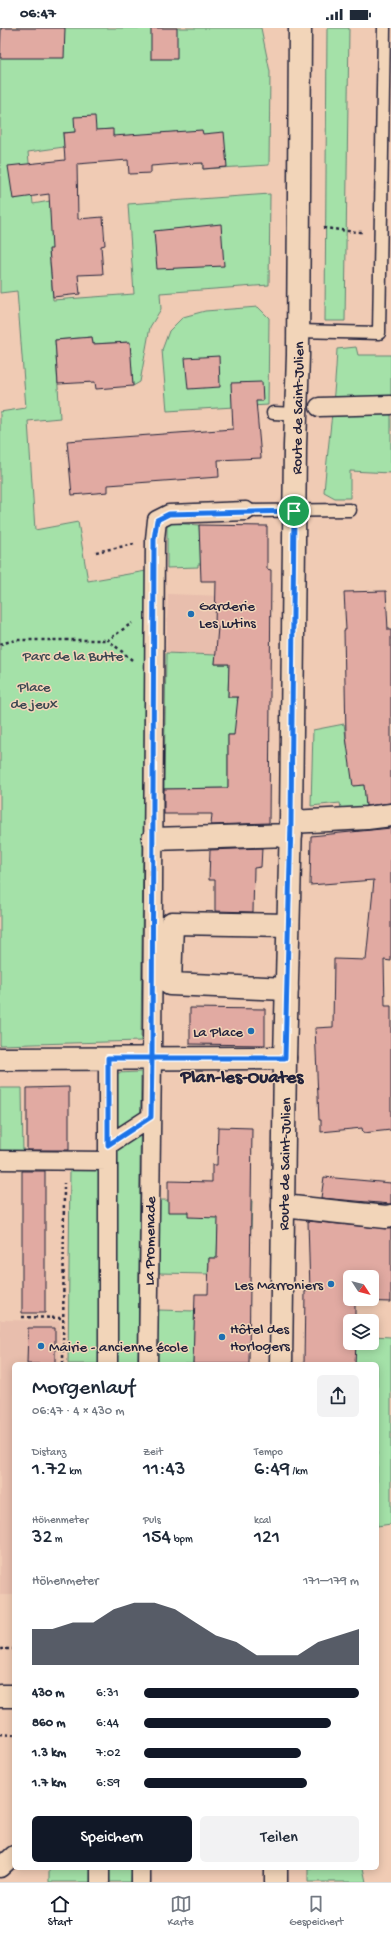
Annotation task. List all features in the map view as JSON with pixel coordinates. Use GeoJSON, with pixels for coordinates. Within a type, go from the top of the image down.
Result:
{"type":"FeatureCollection","features":[{"type":"Feature","properties":{"kind":"main road","name":"Route de Saint-Julien"},"geometry":{"type":"LineString","coordinates":[[281,1362],[285,1058],[291,828],[294,511],[298,331],[300,28]]}},
{"type":"Feature","properties":{"kind":"main road"},"geometry":{"type":"LineString","coordinates":[[153,839],[291,828],[391,814]]}},
{"type":"Feature","properties":{"kind":"main road"},"geometry":{"type":"LineString","coordinates":[[287,989],[170,984],[172,923],[288,925]]}},
{"type":"Feature","properties":{"kind":"main road"},"geometry":{"type":"LineString","coordinates":[[0,1042],[8,1059],[285,1058]]}},
{"type":"Feature","properties":{"kind":"main road"},"geometry":{"type":"LineString","coordinates":[[283,1206],[386,1217],[391,1216]]}},
{"type":"Feature","properties":{"kind":"main road"},"geometry":{"type":"LineString","coordinates":[[0,1696],[12,1696]]}},
{"type":"Feature","properties":{"kind":"main road"},"geometry":{"type":"LineString","coordinates":[[276,1870],[276,1882]]}},
{"type":"Feature","properties":{"kind":"street"},"geometry":{"type":"LineString","coordinates":[[319,407],[391,405]]}},
{"type":"Feature","properties":{"kind":"street","name":"La Promenade"},"geometry":{"type":"LineString","coordinates":[[148,1362],[152,1058],[154,539],[157,520],[169,514],[246,511]]}},
{"type":"Feature","properties":{"kind":"street"},"geometry":{"type":"LineString","coordinates":[[108,1058],[108,1362]]}},
{"type":"Feature","properties":{"kind":"street"},"geometry":{"type":"LineString","coordinates":[[0,1160],[64,1161],[108,1153],[151,1117]]}},
{"type":"Feature","properties":{"kind":"street"},"geometry":{"type":"LineString","coordinates":[[0,1868],[12,1857]]}},
{"type":"Feature","properties":{"kind":"street"},"geometry":{"type":"LineString","coordinates":[[100,1870],[100,1882]]}},
{"type":"Feature","properties":{"kind":"street"},"geometry":{"type":"LineString","coordinates":[[141,1870],[141,1882]]}},
{"type":"Feature","properties":{"kind":"lane"},"geometry":{"type":"LineString","coordinates":[[298,331],[379,333],[384,28]]}},
{"type":"Feature","properties":{"kind":"lane"},"geometry":{"type":"LineString","coordinates":[[273,413],[296,414]]}},
{"type":"Feature","properties":{"kind":"lane"},"geometry":{"type":"LineString","coordinates":[[246,511],[350,510]]}},
{"type":"Feature","properties":{"kind":"path"},"geometry":{"type":"LineString","coordinates":[[321,228],[342,229],[346,232],[363,232]]}},
{"type":"Feature","properties":{"kind":"path"},"geometry":{"type":"LineString","coordinates":[[96,552],[154,539]]}},
{"type":"Feature","properties":{"kind":"path"},"geometry":{"type":"LineString","coordinates":[[0,644],[16,640],[108,640]]}},
{"type":"Feature","properties":{"kind":"path"},"geometry":{"type":"LineString","coordinates":[[63,1362],[64,1161]]}},
{"type":"Feature","properties":{"kind":"path"},"geometry":{"type":"LineString","coordinates":[[22,1317],[63,1318]]}},
{"type":"Feature","properties":{"kind":"path"},"geometry":{"type":"LineString","coordinates":[[0,1649],[12,1649]]}},
{"type":"Feature","properties":{"kind":"path"},"geometry":{"type":"LineString","coordinates":[[0,1734],[12,1735]]}},
{"type":"Feature","properties":{"kind":"shaded area","name":"Garderie Les Lutins"},"geometry":{"type":"Polygon","coordinates":[[[168,594],[224,596],[215,627],[223,627],[222,656],[166,653],[168,594]]]}},
{"type":"Feature","properties":{"kind":"shaded area"},"geometry":{"type":"Polygon","coordinates":[[[0,1320],[60,1321],[59,1362],[12,1362],[12,1595],[0,1595],[0,1320]]]}},
{"type":"Feature","properties":{"kind":"green space"},"geometry":{"type":"Polygon","coordinates":[[[0,28],[261,28],[270,72],[269,165],[203,169],[203,163],[177,164],[175,132],[114,140],[112,129],[63,133],[64,147],[28,152],[33,204],[50,201],[53,249],[49,250],[53,300],[134,294],[128,204],[270,194],[269,285],[160,293],[161,309],[150,327],[140,382],[133,386],[129,342],[93,344],[92,337],[55,340],[60,418],[28,421],[35,530],[78,522],[88,581],[146,571],[141,1041],[0,1045],[0,412],[26,408],[17,291],[0,293],[0,28]]]}},
{"type":"Feature","properties":{"kind":"green space"},"geometry":{"type":"Polygon","coordinates":[[[327,28],[349,28],[345,321],[325,321],[327,28]]]}},
{"type":"Feature","properties":{"kind":"green space"},"geometry":{"type":"Polygon","coordinates":[[[258,307],[269,318],[268,405],[167,411],[162,350],[169,331],[183,317],[205,311],[258,307]]]}},
{"type":"Feature","properties":{"kind":"green space"},"geometry":{"type":"Polygon","coordinates":[[[356,347],[358,355],[391,355],[391,473],[350,471],[350,498],[335,498],[324,492],[335,385],[337,349],[356,347]]]}},
{"type":"Feature","properties":{"kind":"green space"},"geometry":{"type":"Polygon","coordinates":[[[170,523],[199,525],[202,564],[198,564],[198,567],[167,568],[167,526],[170,523]]]}},
{"type":"Feature","properties":{"kind":"green space"},"geometry":{"type":"Polygon","coordinates":[[[166,653],[216,655],[215,664],[229,664],[228,697],[238,697],[237,701],[243,701],[243,735],[228,735],[228,788],[164,789],[166,653]]]}},
{"type":"Feature","properties":{"kind":"green space"},"geometry":{"type":"Polygon","coordinates":[[[344,724],[347,744],[364,784],[367,811],[342,813],[340,803],[311,806],[313,730],[344,724]]]}},
{"type":"Feature","properties":{"kind":"green space"},"geometry":{"type":"Polygon","coordinates":[[[141,1072],[138,1362],[68,1362],[70,1168],[114,1168],[115,1073],[141,1072]]]}},
{"type":"Feature","properties":{"kind":"green space"},"geometry":{"type":"Polygon","coordinates":[[[0,1088],[22,1088],[23,1154],[0,1153],[0,1088]]]}},
{"type":"Feature","properties":{"kind":"green space"},"geometry":{"type":"Polygon","coordinates":[[[159,1200],[252,1201],[251,1229],[218,1229],[217,1258],[209,1258],[208,1274],[159,1273],[159,1200]]]}},
{"type":"Feature","properties":{"kind":"green space"},"geometry":{"type":"Polygon","coordinates":[[[158,1310],[195,1311],[193,1362],[156,1362],[158,1310]]]}},
{"type":"Feature","properties":{"kind":"green space"},"geometry":{"type":"Polygon","coordinates":[[[379,1336],[391,1337],[391,1524],[379,1526],[379,1362],[355,1362],[355,1350],[379,1350],[379,1336]]]}},
{"type":"Feature","properties":{"kind":"green space"},"geometry":{"type":"Polygon","coordinates":[[[49,1870],[132,1870],[131,1882],[49,1882],[49,1870]]]}},
{"type":"Feature","properties":{"kind":"green space"},"geometry":{"type":"Polygon","coordinates":[[[308,1870],[363,1870],[366,1882],[308,1882],[308,1870]]]}},
{"type":"Feature","properties":{"kind":"building"},"geometry":{"type":"Polygon","coordinates":[[[1,28],[65,28],[64,58],[0,58],[1,28]]]}},
{"type":"Feature","properties":{"kind":"building"},"geometry":{"type":"Polygon","coordinates":[[[151,28],[177,28],[177,59],[151,59],[151,28]]]}},
{"type":"Feature","properties":{"kind":"building"},"geometry":{"type":"Polygon","coordinates":[[[95,116],[96,130],[113,129],[113,136],[202,130],[203,134],[224,132],[227,167],[203,169],[203,163],[177,164],[151,166],[151,173],[129,174],[128,160],[77,164],[78,219],[103,217],[105,245],[101,246],[103,274],[78,275],[80,294],[53,297],[49,249],[52,249],[49,194],[13,199],[8,166],[65,160],[63,133],[75,132],[74,117],[95,116]]]}},
{"type":"Feature","properties":{"kind":"building"},"geometry":{"type":"Polygon","coordinates":[[[221,224],[224,266],[157,269],[154,231],[221,224]]]}},
{"type":"Feature","properties":{"kind":"building"},"geometry":{"type":"Polygon","coordinates":[[[92,337],[93,344],[130,342],[133,386],[96,389],[95,382],[58,384],[55,340],[92,337]]]}},
{"type":"Feature","properties":{"kind":"building"},"geometry":{"type":"Polygon","coordinates":[[[219,356],[220,387],[188,389],[185,358],[219,356]]]}},
{"type":"Feature","properties":{"kind":"building"},"geometry":{"type":"Polygon","coordinates":[[[262,382],[263,401],[256,401],[261,458],[218,460],[219,477],[108,485],[108,492],[72,495],[67,441],[233,429],[231,383],[262,382]]]}},
{"type":"Feature","properties":{"kind":"building"},"geometry":{"type":"Polygon","coordinates":[[[199,525],[267,526],[267,569],[271,570],[269,823],[211,825],[212,814],[164,814],[164,789],[228,788],[228,735],[234,735],[238,697],[228,697],[229,664],[215,664],[218,627],[215,627],[216,581],[201,581],[199,525]]]}},
{"type":"Feature","properties":{"kind":"building"},"geometry":{"type":"Polygon","coordinates":[[[386,591],[388,630],[391,630],[391,803],[366,806],[364,785],[353,786],[346,737],[344,630],[346,630],[344,592],[386,591]]]}},
{"type":"Feature","properties":{"kind":"building"},"geometry":{"type":"Polygon","coordinates":[[[391,828],[391,961],[384,960],[385,1006],[391,1006],[391,1130],[363,1133],[362,1128],[321,1132],[321,1120],[319,1120],[315,1028],[333,1027],[334,959],[366,960],[374,880],[310,885],[311,836],[391,828]]]}},
{"type":"Feature","properties":{"kind":"building"},"geometry":{"type":"Polygon","coordinates":[[[262,848],[261,867],[254,868],[253,912],[215,911],[215,880],[209,880],[210,850],[262,848]]]}},
{"type":"Feature","properties":{"kind":"building"},"geometry":{"type":"Polygon","coordinates":[[[190,1008],[265,1009],[265,1045],[190,1044],[190,1008]]]}},
{"type":"Feature","properties":{"kind":"building"},"geometry":{"type":"Polygon","coordinates":[[[69,1087],[69,1150],[27,1150],[27,1088],[69,1087]]]}},
{"type":"Feature","properties":{"kind":"building"},"geometry":{"type":"Polygon","coordinates":[[[218,1127],[252,1128],[249,1362],[193,1362],[195,1294],[208,1294],[209,1258],[217,1258],[218,1218],[188,1217],[188,1212],[168,1212],[168,1181],[212,1182],[212,1165],[217,1165],[218,1127]]]}},
{"type":"Feature","properties":{"kind":"building"},"geometry":{"type":"Polygon","coordinates":[[[22,1171],[45,1171],[45,1313],[22,1313],[22,1171]]]}},
{"type":"Feature","properties":{"kind":"building"},"geometry":{"type":"Polygon","coordinates":[[[324,1177],[391,1183],[391,1204],[321,1198],[324,1177]]]}},
{"type":"Feature","properties":{"kind":"building"},"geometry":{"type":"Polygon","coordinates":[[[308,1221],[391,1229],[391,1302],[379,1302],[379,1270],[343,1270],[343,1306],[355,1306],[355,1314],[343,1314],[343,1350],[356,1350],[355,1362],[304,1362],[305,1291],[310,1291],[308,1221]]]}},
{"type":"Feature","properties":{"kind":"building","name":"Mairie - ancienne école"},"geometry":{"type":"Polygon","coordinates":[[[28,1328],[55,1328],[55,1362],[27,1362],[28,1328]]]}},
{"type":"Feature","properties":{"kind":"place","name":"Garderie Les Lutins"},"geometry":{"type":"Point","coordinates":[191,614]}},
{"type":"Feature","properties":{"kind":"place","name":"La Place"},"geometry":{"type":"Point","coordinates":[251,1031]}},
{"type":"Feature","properties":{"kind":"place","name":"Les Marroniers"},"geometry":{"type":"Point","coordinates":[331,1284]}},
{"type":"Feature","properties":{"kind":"place","name":"Hôtel des Horlogers"},"geometry":{"type":"Point","coordinates":[222,1337]}},
{"type":"Feature","properties":{"kind":"place","name":"Mairie - ancienne école"},"geometry":{"type":"Point","coordinates":[41,1346]}},
{"type":"Feature","properties":{"kind":"district","name":"Plan-les-Ouates"},"geometry":{"type":"Point","coordinates":[242,1075]}},
{"type":"Feature","properties":{"kind":"route"},"geometry":{"type":"LineString","coordinates":[[294,511],[169,514],[157,520],[154,539],[152,1058],[151,1117],[108,1145],[108,1058],[152,1058],[285,1058],[291,822],[294,511]]}},
{"type":"Feature","properties":{"kind":"park label","name":"Parc de la Butte"},"geometry":{"type":"Point","coordinates":[73,655]}},
{"type":"Feature","properties":{"kind":"park label","name":"Place de jeux"},"geometry":{"type":"Point","coordinates":[34,694]}}]}
